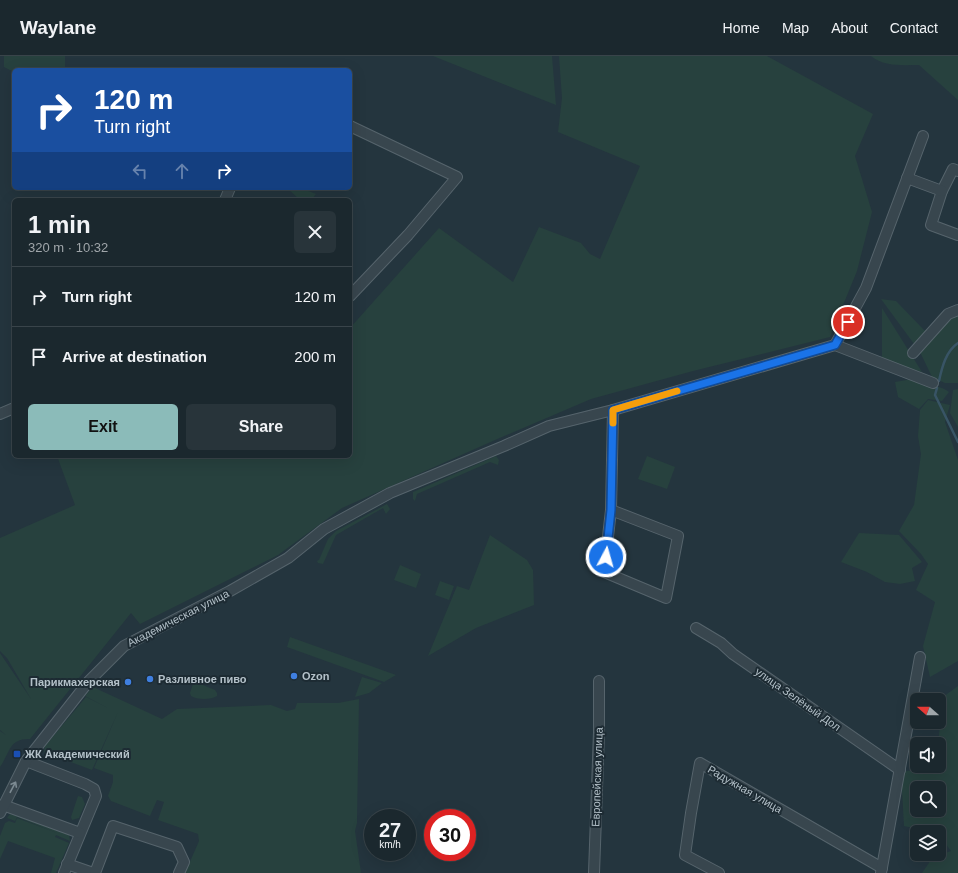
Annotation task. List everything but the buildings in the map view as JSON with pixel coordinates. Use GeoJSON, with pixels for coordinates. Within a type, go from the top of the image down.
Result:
{"type":"FeatureCollection","features":[{"type":"Feature","properties":{"kind":"street"},"geometry":{"type":"LineString","coordinates":[[352,127],[457,177],[408,235],[352,294]]}},
{"type":"Feature","properties":{"kind":"street"},"geometry":{"type":"LineString","coordinates":[[923,136],[866,288],[835,345],[932,383]]}},
{"type":"Feature","properties":{"kind":"street"},"geometry":{"type":"LineString","coordinates":[[958,171],[953,169],[942,191],[932,225],[958,235]]}},
{"type":"Feature","properties":{"kind":"street"},"geometry":{"type":"LineString","coordinates":[[907,178],[942,191]]}},
{"type":"Feature","properties":{"kind":"street"},"geometry":{"type":"LineString","coordinates":[[913,353],[948,314],[958,310]]}},
{"type":"Feature","properties":{"kind":"street","name":"Академическая улица"},"geometry":{"type":"LineString","coordinates":[[2,809],[26,761],[89,681],[124,646],[230,591],[288,558],[324,529],[394,491],[549,426],[613,410],[835,345]]}},
{"type":"Feature","properties":{"kind":"street"},"geometry":{"type":"LineString","coordinates":[[0,414],[12,409]]}},
{"type":"Feature","properties":{"kind":"street"},"geometry":{"type":"LineString","coordinates":[[611,510],[678,536],[666,598],[604,572],[611,510],[613,410]]}},
{"type":"Feature","properties":{"kind":"street","name":"улица Зелёный Дол"},"geometry":{"type":"LineString","coordinates":[[696,628],[721,643],[733,654],[900,770]]}},
{"type":"Feature","properties":{"kind":"street"},"geometry":{"type":"LineString","coordinates":[[882,870],[920,657]]}},
{"type":"Feature","properties":{"kind":"street","name":"Европейская улица"},"geometry":{"type":"LineString","coordinates":[[594,873],[599,732],[599,681]]}},
{"type":"Feature","properties":{"kind":"street"},"geometry":{"type":"LineString","coordinates":[[26,761],[86,784],[94,789],[96,796],[66,869],[94,873],[113,826],[177,847],[184,862],[179,873]]}},
{"type":"Feature","properties":{"kind":"street","name":"Радужная улица"},"geometry":{"type":"LineString","coordinates":[[719,873],[685,855],[700,763],[882,870]]}},
{"type":"Feature","properties":{"kind":"street"},"geometry":{"type":"LineString","coordinates":[[2,809],[80,833]]}},
{"type":"Feature","properties":{"kind":"green space"},"geometry":{"type":"Polygon","coordinates":[[[4,56],[65,56],[65,68],[12,68],[12,71],[4,67],[4,56]]]}},
{"type":"Feature","properties":{"kind":"green space"},"geometry":{"type":"Polygon","coordinates":[[[433,56],[552,56],[556,105],[433,56]]]}},
{"type":"Feature","properties":{"kind":"green space"},"geometry":{"type":"Polygon","coordinates":[[[559,56],[767,56],[873,114],[855,156],[872,212],[857,271],[830,337],[693,371],[591,399],[342,508],[278,555],[140,624],[131,613],[30,739],[23,739],[14,744],[0,767],[0,731],[6,735],[0,730],[0,653],[31,699],[7,658],[0,651],[0,538],[75,505],[58,458],[352,458],[352,326],[439,228],[513,282],[539,227],[581,243],[590,254],[600,259],[640,166],[558,132],[562,98],[559,56]]]}},
{"type":"Feature","properties":{"kind":"green space"},"geometry":{"type":"Polygon","coordinates":[[[871,56],[958,56],[958,100],[919,65],[888,64],[876,60],[871,56]]]}},
{"type":"Feature","properties":{"kind":"green space"},"geometry":{"type":"Polygon","coordinates":[[[289,190],[306,190],[316,194],[313,198],[298,198],[289,190]]]}},
{"type":"Feature","properties":{"kind":"green space"},"geometry":{"type":"Polygon","coordinates":[[[881,299],[896,301],[924,330],[935,333],[949,316],[958,313],[958,383],[945,383],[932,377],[920,352],[881,299]]]}},
{"type":"Feature","properties":{"kind":"green space"},"geometry":{"type":"Polygon","coordinates":[[[882,308],[922,372],[882,362],[882,308]]]}},
{"type":"Feature","properties":{"kind":"green space"},"geometry":{"type":"Polygon","coordinates":[[[912,379],[921,384],[940,387],[949,392],[942,401],[928,399],[919,409],[898,397],[895,382],[912,379]]]}},
{"type":"Feature","properties":{"kind":"green space"},"geometry":{"type":"Polygon","coordinates":[[[958,389],[958,427],[950,413],[953,390],[958,389]]]}},
{"type":"Feature","properties":{"kind":"green space"},"geometry":{"type":"Polygon","coordinates":[[[928,400],[950,405],[945,422],[958,460],[958,661],[930,677],[923,646],[935,602],[916,590],[928,564],[921,554],[899,531],[914,505],[921,454],[918,436],[920,410],[928,400]]]}},
{"type":"Feature","properties":{"kind":"green space"},"geometry":{"type":"Polygon","coordinates":[[[496,456],[499,460],[498,465],[490,462],[417,494],[415,501],[413,499],[413,492],[496,456]]]}},
{"type":"Feature","properties":{"kind":"green space"},"geometry":{"type":"Polygon","coordinates":[[[647,456],[675,467],[667,489],[638,479],[647,456]]]}},
{"type":"Feature","properties":{"kind":"green space"},"geometry":{"type":"Polygon","coordinates":[[[387,504],[390,509],[386,514],[383,508],[336,535],[323,564],[318,563],[317,561],[319,560],[328,539],[336,531],[387,504]]]}},
{"type":"Feature","properties":{"kind":"green space"},"geometry":{"type":"Polygon","coordinates":[[[859,533],[899,535],[922,562],[912,568],[915,581],[900,584],[885,582],[867,572],[841,562],[859,533]]]}},
{"type":"Feature","properties":{"kind":"green space"},"geometry":{"type":"Polygon","coordinates":[[[490,535],[527,560],[533,570],[534,605],[476,628],[428,656],[457,586],[469,590],[490,535]]]}},
{"type":"Feature","properties":{"kind":"green space"},"geometry":{"type":"Polygon","coordinates":[[[400,565],[421,574],[416,588],[394,580],[400,565]]]}},
{"type":"Feature","properties":{"kind":"green space"},"geometry":{"type":"Polygon","coordinates":[[[440,581],[454,586],[449,600],[435,595],[440,581]]]}},
{"type":"Feature","properties":{"kind":"green space"},"geometry":{"type":"Polygon","coordinates":[[[290,637],[396,675],[384,682],[287,647],[290,637]]]}},
{"type":"Feature","properties":{"kind":"green space"},"geometry":{"type":"Polygon","coordinates":[[[362,677],[382,683],[369,693],[355,697],[362,677]]]}},
{"type":"Feature","properties":{"kind":"green space"},"geometry":{"type":"Polygon","coordinates":[[[198,683],[215,690],[217,696],[204,699],[191,696],[190,693],[193,684],[198,683]]]}},
{"type":"Feature","properties":{"kind":"green space"},"geometry":{"type":"Polygon","coordinates":[[[958,686],[958,873],[922,873],[930,861],[946,861],[946,853],[951,851],[946,844],[946,825],[910,825],[910,827],[904,826],[901,772],[910,771],[910,773],[946,773],[946,737],[939,737],[940,729],[946,729],[946,695],[958,686]]]}},
{"type":"Feature","properties":{"kind":"green space"},"geometry":{"type":"Polygon","coordinates":[[[93,687],[162,719],[177,709],[271,705],[287,711],[295,709],[297,703],[338,703],[359,699],[357,823],[355,831],[361,873],[185,873],[199,841],[198,834],[158,820],[164,802],[157,800],[150,816],[111,801],[108,796],[113,782],[113,775],[94,768],[118,712],[92,770],[44,752],[45,746],[86,697],[108,708],[85,696],[93,687]]]}},
{"type":"Feature","properties":{"kind":"green space"},"geometry":{"type":"Polygon","coordinates":[[[78,796],[82,797],[85,804],[79,818],[72,820],[71,817],[78,796]]]}},
{"type":"Feature","properties":{"kind":"green space"},"geometry":{"type":"Polygon","coordinates":[[[10,814],[69,835],[70,841],[56,835],[55,837],[69,843],[56,873],[51,873],[55,858],[8,841],[0,859],[0,836],[5,823],[9,821],[15,823],[17,818],[57,833],[17,817],[15,821],[7,818],[10,814]]]}},
{"type":"Feature","properties":{"kind":"waterway"},"geometry":{"type":"LineString","coordinates":[[939,381],[943,365],[950,350],[958,343]]}},
{"type":"Feature","properties":{"kind":"waterway"},"geometry":{"type":"LineString","coordinates":[[937,388],[935,395],[958,442]]}},
{"type":"Feature","properties":{"kind":"slow traffic"},"geometry":{"type":"LineString","coordinates":[[613,423],[613,410],[677,391]]}},
{"type":"Feature","properties":{"kind":"place","name":"Ozon"},"geometry":{"type":"Point","coordinates":[294,676]}},
{"type":"Feature","properties":{"kind":"place","name":"Разливное пиво"},"geometry":{"type":"Point","coordinates":[150,679]}},
{"type":"Feature","properties":{"kind":"place","name":"Парикмахерская"},"geometry":{"type":"Point","coordinates":[128,682]}},
{"type":"Feature","properties":{"kind":"place","name":"ЖК Академический"},"geometry":{"type":"Point","coordinates":[17,754]}},
{"type":"Feature","properties":{"kind":"route"},"geometry":{"type":"LineString","coordinates":[[606,557],[611,510],[613,410],[835,345],[848,322]]}}]}
